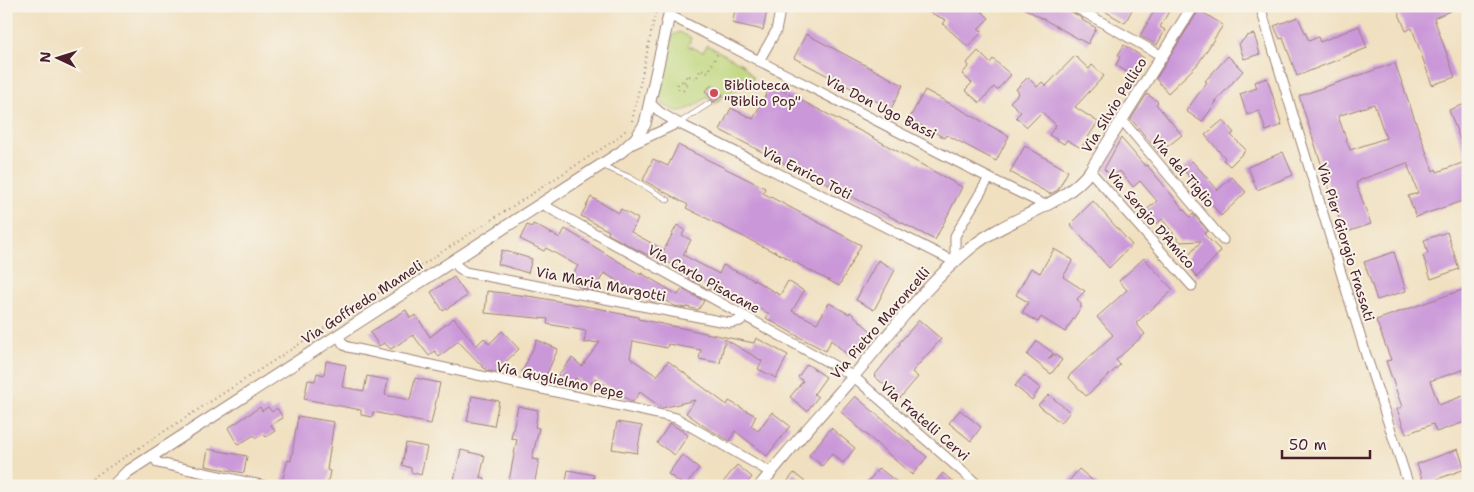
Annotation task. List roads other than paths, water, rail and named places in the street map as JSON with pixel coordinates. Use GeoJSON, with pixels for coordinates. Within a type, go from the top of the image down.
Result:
{"type":"FeatureCollection","features":[{"type":"Feature","properties":{"kind":"street"},"geometry":{"type":"LineString","coordinates":[[759,61],[776,30],[782,6]]}},
{"type":"Feature","properties":{"kind":"street"},"geometry":{"type":"LineString","coordinates":[[1073,6],[1162,56]]}},
{"type":"Feature","properties":{"kind":"street","name":"Via Silvio Pellico"},"geometry":{"type":"LineString","coordinates":[[1045,205],[1072,190],[1090,171],[1193,6]]}},
{"type":"Feature","properties":{"kind":"street","name":"Via Pier Giorgio Frassati"},"geometry":{"type":"LineString","coordinates":[[1260,6],[1366,355],[1410,486]]}},
{"type":"Feature","properties":{"kind":"street","name":"Via Don Ugo Bassi"},"geometry":{"type":"LineString","coordinates":[[670,10],[726,44],[1045,205]]}},
{"type":"Feature","properties":{"kind":"street","name":"Via Goffredo Mameli"},"geometry":{"type":"LineString","coordinates":[[629,145],[642,130],[650,103],[670,10]]}},
{"type":"Feature","properties":{"kind":"street","name":"Via Enrico Toti"},"geometry":{"type":"LineString","coordinates":[[650,103],[661,113],[678,123],[955,262]]}},
{"type":"Feature","properties":{"kind":"street","name":"Via del Tiglio"},"geometry":{"type":"LineString","coordinates":[[1122,120],[1223,240]]}},
{"type":"Feature","properties":{"kind":"street","name":"Via Goffredo Mameli"},"geometry":{"type":"LineString","coordinates":[[113,486],[127,472],[152,455],[602,165],[629,145],[678,123]]}},
{"type":"Feature","properties":{"kind":"street","name":"Via Sergio D'Amico"},"geometry":{"type":"LineString","coordinates":[[1090,171],[1192,286]]}},
{"type":"Feature","properties":{"kind":"street"},"geometry":{"type":"LineString","coordinates":[[955,262],[955,236],[989,178]]}},
{"type":"Feature","properties":{"kind":"street","name":"Via Carlo Pisacane"},"geometry":{"type":"LineString","coordinates":[[544,202],[556,212],[853,376]]}},
{"type":"Feature","properties":{"kind":"street","name":"Via Pietro Maroncelli"},"geometry":{"type":"LineString","coordinates":[[760,486],[892,329],[955,262],[974,245],[992,233],[1045,205]]}},
{"type":"Feature","properties":{"kind":"street","name":"Via Maria Margotti"},"geometry":{"type":"LineString","coordinates":[[454,261],[465,272],[730,323],[740,321],[745,317]]}},
{"type":"Feature","properties":{"kind":"street","name":"Via Guglielmo Pepe"},"geometry":{"type":"LineString","coordinates":[[338,336],[344,345],[348,347],[676,418],[770,472]]}},
{"type":"Feature","properties":{"kind":"street","name":"Via Fratelli Cervi"},"geometry":{"type":"LineString","coordinates":[[853,376],[979,486]]}},
{"type":"Feature","properties":{"kind":"street"},"geometry":{"type":"LineString","coordinates":[[152,455],[158,463],[266,486]]}},
{"type":"Feature","properties":{"kind":"lane"},"geometry":{"type":"LineString","coordinates":[[678,123],[710,103]]}},
{"type":"Feature","properties":{"kind":"lane"},"geometry":{"type":"LineString","coordinates":[[602,165],[668,200]]}},
{"type":"Feature","properties":{"kind":"place","name":"Biblioteca \"Biblio Pop\""},"geometry":{"type":"Point","coordinates":[714,93]}}]}
